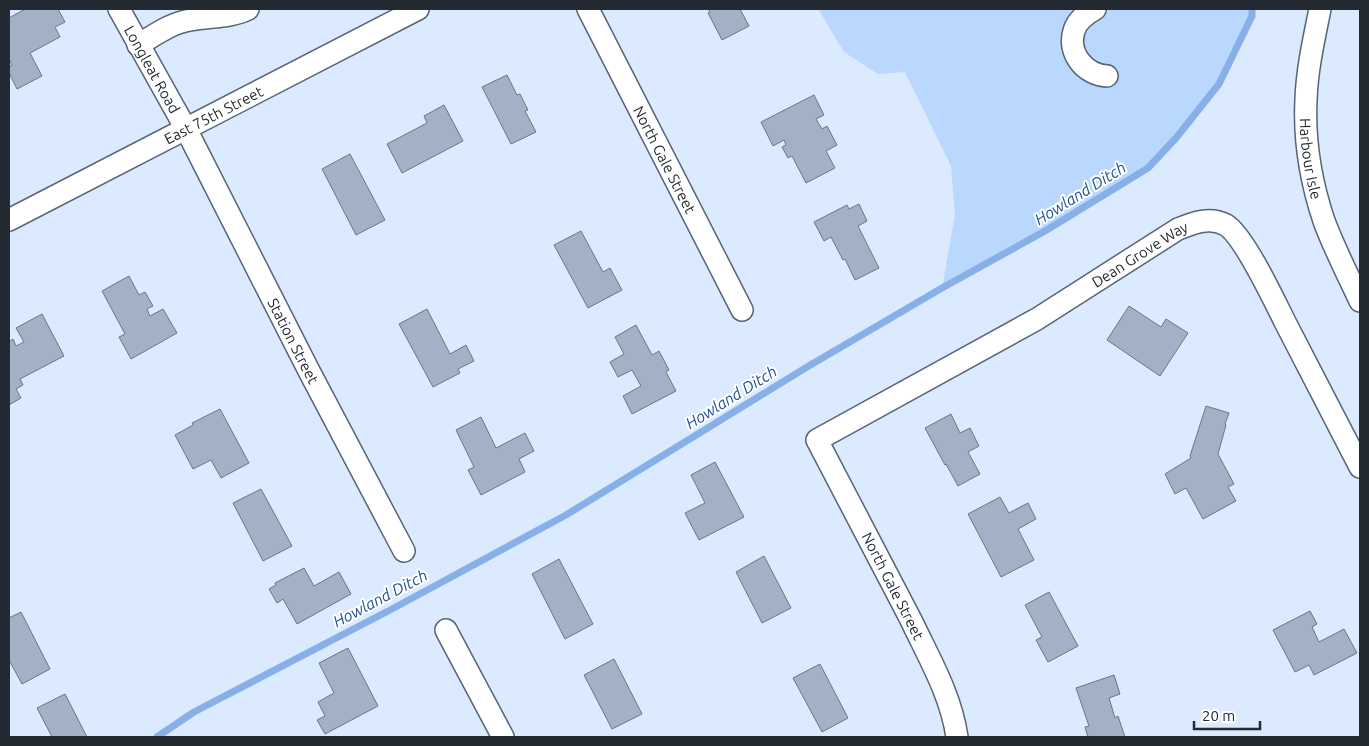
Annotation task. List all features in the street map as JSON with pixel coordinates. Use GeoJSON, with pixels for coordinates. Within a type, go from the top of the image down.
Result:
{"type":"FeatureCollection","features":[{"type":"Feature","properties":{"kind":"street","name":"Longleat Road"},"geometry":{"type":"LineString","coordinates":[[119,9],[186,129]]}},
{"type":"Feature","properties":{"kind":"street"},"geometry":{"type":"LineString","coordinates":[[138,45],[176,24],[190,20],[235,14],[248,9]]}},
{"type":"Feature","properties":{"kind":"street","name":"East 75th Street"},"geometry":{"type":"LineString","coordinates":[[9,220],[418,9]]}},
{"type":"Feature","properties":{"kind":"street","name":"North Gale Street"},"geometry":{"type":"LineString","coordinates":[[588,9],[742,310]]}},
{"type":"Feature","properties":{"kind":"street"},"geometry":{"type":"LineString","coordinates":[[1095,9],[1086,13],[1076,26],[1072,41],[1073,48],[1084,67],[1096,74],[1107,76]]}},
{"type":"Feature","properties":{"kind":"street","name":"Harbour Isle"},"geometry":{"type":"LineString","coordinates":[[1320,9],[1306,92],[1307,142],[1314,184],[1324,221],[1360,301]]}},
{"type":"Feature","properties":{"kind":"street","name":"Station Street"},"geometry":{"type":"LineString","coordinates":[[186,129],[404,551]]}},
{"type":"Feature","properties":{"kind":"street","name":"Dean Grove Way"},"geometry":{"type":"LineString","coordinates":[[817,440],[1037,319],[1178,229],[1196,222],[1209,221],[1225,224],[1241,241],[1265,283],[1360,467]]}},
{"type":"Feature","properties":{"kind":"street","name":"North Gale Street"},"geometry":{"type":"LineString","coordinates":[[817,440],[940,680],[949,704],[957,737]]}},
{"type":"Feature","properties":{"kind":"street"},"geometry":{"type":"LineString","coordinates":[[446,630],[503,737]]}},
{"type":"Feature","properties":{"kind":"shaded area"},"geometry":{"type":"Polygon","coordinates":[[[818,9],[1252,9],[1252,16],[1219,84],[1176,138],[1148,168],[1045,231],[942,288],[955,215],[951,166],[905,72],[878,74],[844,52],[818,9]]]}},
{"type":"Feature","properties":{"kind":"building"},"geometry":{"type":"Polygon","coordinates":[[[25,9],[58,9],[65,22],[55,27],[60,37],[30,53],[42,76],[17,89],[9,73],[9,67],[12,65],[9,59],[9,18],[25,9]]]}},
{"type":"Feature","properties":{"kind":"building"},"geometry":{"type":"Polygon","coordinates":[[[708,9],[740,9],[749,26],[722,40],[708,13],[710,12],[708,9]]]}},
{"type":"Feature","properties":{"kind":"building"},"geometry":{"type":"Polygon","coordinates":[[[507,75],[517,95],[520,94],[528,110],[525,111],[536,132],[511,144],[482,87],[507,75]]]}},
{"type":"Feature","properties":{"kind":"building"},"geometry":{"type":"Polygon","coordinates":[[[814,95],[824,115],[816,119],[822,129],[827,126],[837,145],[826,151],[835,168],[806,183],[792,156],[788,158],[782,147],[786,145],[784,140],[773,146],[761,122],[814,95]]]}},
{"type":"Feature","properties":{"kind":"building"},"geometry":{"type":"Polygon","coordinates":[[[444,105],[463,141],[402,173],[387,144],[427,123],[424,116],[444,105]]]}},
{"type":"Feature","properties":{"kind":"building"},"geometry":{"type":"Polygon","coordinates":[[[350,154],[385,220],[356,235],[322,169],[350,154]]]}},
{"type":"Feature","properties":{"kind":"building"},"geometry":{"type":"Polygon","coordinates":[[[859,204],[867,221],[858,226],[879,268],[855,280],[845,259],[843,260],[831,237],[824,241],[814,222],[847,205],[849,209],[859,204]]]}},
{"type":"Feature","properties":{"kind":"building"},"geometry":{"type":"Polygon","coordinates":[[[581,231],[603,272],[610,268],[622,290],[588,308],[554,245],[581,231]]]}},
{"type":"Feature","properties":{"kind":"building"},"geometry":{"type":"Polygon","coordinates":[[[129,276],[139,295],[145,292],[153,306],[147,309],[150,316],[163,309],[177,333],[131,359],[119,337],[125,334],[102,291],[129,276]]]}},
{"type":"Feature","properties":{"kind":"building"},"geometry":{"type":"Polygon","coordinates":[[[1129,306],[1161,327],[1166,319],[1188,333],[1160,376],[1107,340],[1129,306]]]}},
{"type":"Feature","properties":{"kind":"building"},"geometry":{"type":"Polygon","coordinates":[[[427,309],[450,354],[466,345],[474,361],[458,369],[460,373],[433,387],[399,324],[427,309]]]}},
{"type":"Feature","properties":{"kind":"building"},"geometry":{"type":"Polygon","coordinates":[[[42,314],[64,356],[20,379],[23,385],[16,389],[21,398],[9,405],[9,342],[13,339],[16,346],[24,342],[16,328],[42,314]]]}},
{"type":"Feature","properties":{"kind":"building"},"geometry":{"type":"Polygon","coordinates":[[[636,325],[652,355],[659,351],[669,370],[666,372],[676,391],[632,414],[623,396],[641,386],[632,370],[618,377],[610,362],[624,354],[615,337],[636,325]]]}},
{"type":"Feature","properties":{"kind":"building"},"geometry":{"type":"Polygon","coordinates":[[[1206,406],[1229,413],[1218,454],[1234,484],[1228,487],[1236,501],[1203,519],[1186,488],[1175,494],[1165,474],[1191,458],[1190,456],[1206,406]]]}},
{"type":"Feature","properties":{"kind":"building"},"geometry":{"type":"Polygon","coordinates":[[[220,409],[249,463],[221,478],[211,460],[193,469],[175,435],[193,425],[192,423],[220,409]]]}},
{"type":"Feature","properties":{"kind":"building"},"geometry":{"type":"Polygon","coordinates":[[[951,414],[960,433],[970,428],[979,446],[968,452],[980,474],[958,486],[925,428],[951,414]]]}},
{"type":"Feature","properties":{"kind":"building"},"geometry":{"type":"Polygon","coordinates":[[[481,417],[496,448],[525,433],[534,451],[519,459],[525,472],[481,495],[468,470],[474,467],[456,430],[481,417]]]}},
{"type":"Feature","properties":{"kind":"building"},"geometry":{"type":"Polygon","coordinates":[[[715,462],[744,517],[699,540],[685,513],[705,503],[691,475],[715,462]]]}},
{"type":"Feature","properties":{"kind":"building"},"geometry":{"type":"Polygon","coordinates":[[[261,489],[292,546],[263,561],[233,503],[261,489]]]}},
{"type":"Feature","properties":{"kind":"building"},"geometry":{"type":"Polygon","coordinates":[[[1000,497],[1009,513],[1028,503],[1036,519],[1018,529],[1034,560],[1001,577],[968,514],[1000,497]]]}},
{"type":"Feature","properties":{"kind":"building"},"geometry":{"type":"Polygon","coordinates":[[[764,556],[791,608],[762,623],[736,572],[764,556]]]}},
{"type":"Feature","properties":{"kind":"building"},"geometry":{"type":"Polygon","coordinates":[[[559,559],[593,624],[565,639],[532,574],[559,559]]]}},
{"type":"Feature","properties":{"kind":"building"},"geometry":{"type":"Polygon","coordinates":[[[304,568],[314,586],[339,572],[351,594],[297,624],[283,599],[277,603],[269,589],[276,585],[275,583],[304,568]]]}},
{"type":"Feature","properties":{"kind":"building"},"geometry":{"type":"Polygon","coordinates":[[[1049,592],[1078,646],[1048,662],[1036,640],[1042,637],[1025,605],[1049,592]]]}},
{"type":"Feature","properties":{"kind":"building"},"geometry":{"type":"Polygon","coordinates":[[[1310,611],[1317,624],[1312,627],[1319,642],[1344,629],[1357,653],[1314,675],[1309,665],[1295,672],[1273,630],[1310,611]]]}},
{"type":"Feature","properties":{"kind":"building"},"geometry":{"type":"Polygon","coordinates":[[[21,612],[50,669],[22,684],[9,660],[9,618],[21,612]]]}},
{"type":"Feature","properties":{"kind":"building"},"geometry":{"type":"Polygon","coordinates":[[[348,648],[378,706],[325,734],[317,720],[325,716],[318,702],[334,693],[319,663],[348,648]]]}},
{"type":"Feature","properties":{"kind":"building"},"geometry":{"type":"Polygon","coordinates":[[[614,659],[642,714],[612,729],[584,675],[614,659]]]}},
{"type":"Feature","properties":{"kind":"building"},"geometry":{"type":"Polygon","coordinates":[[[820,664],[848,718],[822,732],[793,678],[820,664]]]}},
{"type":"Feature","properties":{"kind":"building"},"geometry":{"type":"Polygon","coordinates":[[[1114,675],[1120,694],[1109,698],[1115,718],[1118,716],[1125,737],[1088,737],[1085,727],[1089,726],[1076,688],[1114,675]]]}},
{"type":"Feature","properties":{"kind":"building"},"geometry":{"type":"Polygon","coordinates":[[[65,694],[87,737],[52,737],[37,708],[65,694]]]}},
{"type":"Feature","properties":{"kind":"waterway","name":"Howland Ditch"},"geometry":{"type":"LineString","coordinates":[[157,737],[194,712],[392,609],[566,515],[807,367],[942,288],[1045,231],[1148,168],[1176,138],[1219,84],[1252,16],[1252,9]]}}]}
